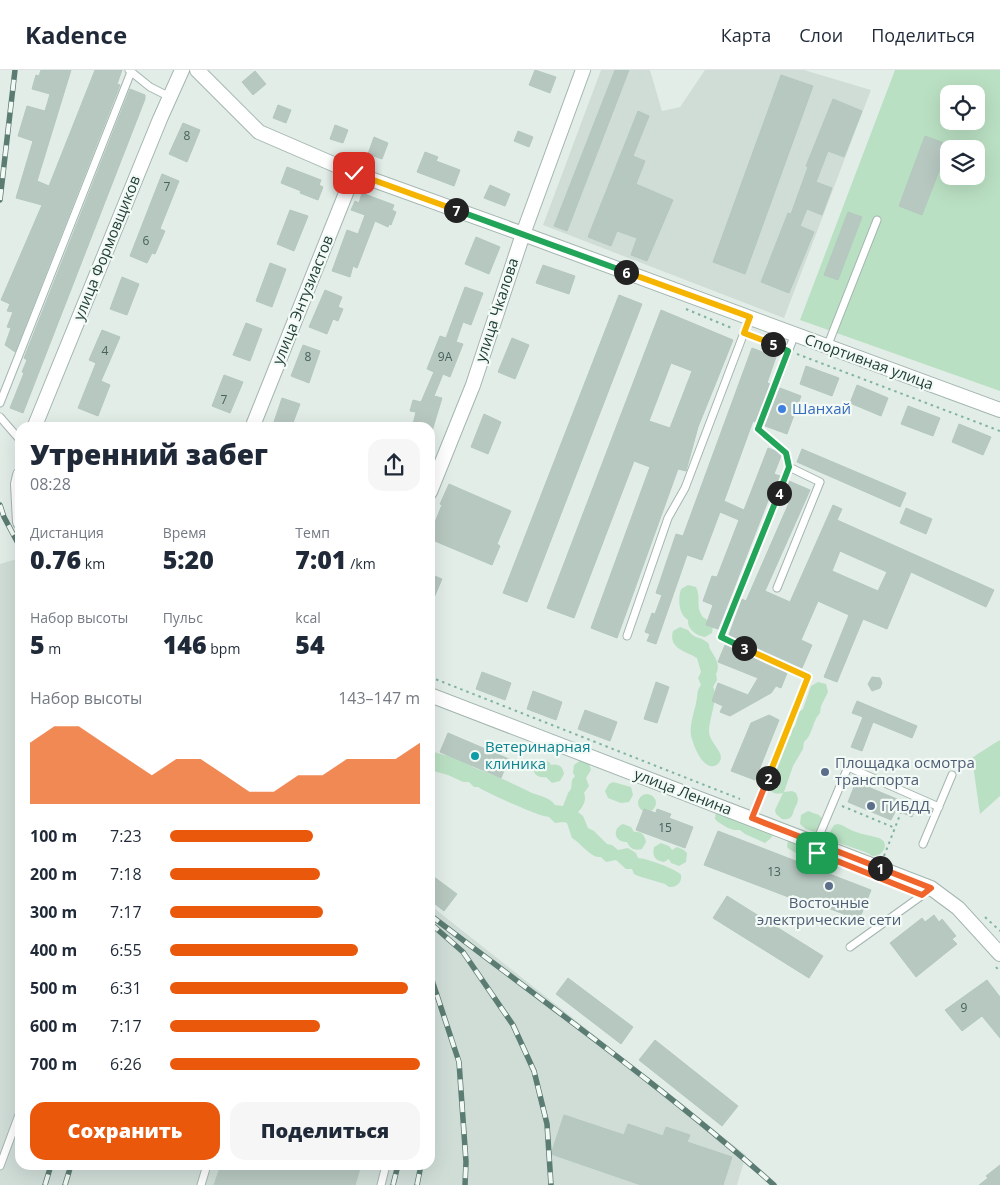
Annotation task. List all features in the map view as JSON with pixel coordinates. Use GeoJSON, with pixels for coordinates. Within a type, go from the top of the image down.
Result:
{"type":"FeatureCollection","features":[{"type":"Feature","properties":{"kind":"street","name":"улица Формовщиков"},"geometry":{"type":"LineString","coordinates":[[36,422],[182,70]]}},
{"type":"Feature","properties":{"kind":"street","name":"Спортивная улица"},"geometry":{"type":"LineString","coordinates":[[197,70],[259,132],[354,173],[1000,410]]}},
{"type":"Feature","properties":{"kind":"street","name":"улица Чкалова"},"geometry":{"type":"LineString","coordinates":[[435,479],[472,385],[523,234],[583,70]]}},
{"type":"Feature","properties":{"kind":"street","name":"улица Энтузиастов"},"geometry":{"type":"LineString","coordinates":[[254,422],[354,173]]}},
{"type":"Feature","properties":{"kind":"street","name":"улица Ленина"},"geometry":{"type":"LineString","coordinates":[[435,697],[931,888],[995,938],[998,960]]}},
{"type":"Feature","properties":{"kind":"lane"},"geometry":{"type":"LineString","coordinates":[[0,403],[130,71],[150,87],[170,97]]}},
{"type":"Feature","properties":{"kind":"lane"},"geometry":{"type":"LineString","coordinates":[[827,347],[877,220]]}},
{"type":"Feature","properties":{"kind":"lane"},"geometry":{"type":"LineString","coordinates":[[627,636],[668,518],[685,488],[750,317]]}},
{"type":"Feature","properties":{"kind":"lane"},"geometry":{"type":"LineString","coordinates":[[752,818],[808,677],[721,637],[789,467],[786,453],[758,429],[795,334]]}},
{"type":"Feature","properties":{"kind":"lane"},"geometry":{"type":"LineString","coordinates":[[0,417],[15,434]]}},
{"type":"Feature","properties":{"kind":"lane"},"geometry":{"type":"LineString","coordinates":[[777,588],[820,482],[789,467]]}},
{"type":"Feature","properties":{"kind":"lane"},"geometry":{"type":"LineString","coordinates":[[816,844],[848,767],[939,807]]}},
{"type":"Feature","properties":{"kind":"lane"},"geometry":{"type":"LineString","coordinates":[[923,844],[952,775]]}},
{"type":"Feature","properties":{"kind":"lane"},"geometry":{"type":"LineString","coordinates":[[850,947],[931,888]]}},
{"type":"Feature","properties":{"kind":"lane"},"geometry":{"type":"LineString","coordinates":[[0,1166],[15,1126]]}},
{"type":"Feature","properties":{"kind":"lane"},"geometry":{"type":"LineString","coordinates":[[201,1185],[206,1170]]}},
{"type":"Feature","properties":{"kind":"lane"},"geometry":{"type":"LineString","coordinates":[[381,1185],[385,1170]]}},
{"type":"Feature","properties":{"kind":"path"},"geometry":{"type":"LineString","coordinates":[[680,307],[788,351],[1000,431]]}},
{"type":"Feature","properties":{"kind":"path"},"geometry":{"type":"LineString","coordinates":[[883,858],[907,798]]}},
{"type":"Feature","properties":{"kind":"path"},"geometry":{"type":"LineString","coordinates":[[833,802],[895,828]]}},
{"type":"Feature","properties":{"kind":"path"},"geometry":{"type":"LineString","coordinates":[[998,960],[1000,972]]}},
{"type":"Feature","properties":{"kind":"shaded area"},"geometry":{"type":"Polygon","coordinates":[[[601,70],[650,70],[662,111],[680,107],[705,70],[804,70],[871,90],[784,318],[543,225],[601,70]]]}},
{"type":"Feature","properties":{"kind":"shaded area"},"geometry":{"type":"Polygon","coordinates":[[[15,560],[15,1170],[435,1170],[435,909],[746,1155],[737,1185],[0,1185],[0,564],[15,560]]]}},
{"type":"Feature","properties":{"kind":"green space"},"geometry":{"type":"Polygon","coordinates":[[[895,70],[1000,70],[1000,391],[800,320],[895,70]]]}},
{"type":"Feature","properties":{"kind":"green space"},"geometry":{"type":"Polygon","coordinates":[[[688,585],[696,587],[700,611],[703,617],[713,625],[712,633],[705,637],[695,634],[689,626],[688,620],[682,614],[679,597],[681,589],[688,585]]]}},
{"type":"Feature","properties":{"kind":"green space"},"geometry":{"type":"Polygon","coordinates":[[[680,627],[707,642],[718,664],[717,680],[713,687],[715,696],[709,731],[721,758],[719,763],[714,766],[706,764],[700,757],[691,735],[698,691],[701,685],[698,678],[701,672],[697,658],[679,649],[673,642],[673,631],[680,627]]]}},
{"type":"Feature","properties":{"kind":"green space"},"geometry":{"type":"Polygon","coordinates":[[[818,682],[826,684],[828,692],[809,736],[804,742],[803,749],[793,766],[784,792],[792,791],[796,793],[798,798],[797,804],[791,818],[782,819],[776,814],[775,810],[783,793],[773,793],[768,784],[786,739],[791,735],[799,712],[803,709],[811,686],[818,682]]]}},
{"type":"Feature","properties":{"kind":"green space"},"geometry":{"type":"Polygon","coordinates":[[[1000,740],[1000,796],[980,814],[972,758],[1000,740]]]}},
{"type":"Feature","properties":{"kind":"green space"},"geometry":{"type":"Polygon","coordinates":[[[435,752],[456,758],[531,793],[546,798],[555,805],[563,806],[575,776],[573,773],[574,765],[581,760],[589,763],[591,770],[586,778],[589,786],[584,793],[584,803],[578,812],[583,816],[588,828],[594,831],[607,844],[612,845],[618,850],[628,848],[636,853],[638,858],[661,864],[674,870],[681,875],[680,882],[669,887],[634,874],[632,869],[626,869],[616,860],[606,862],[601,857],[589,853],[572,838],[567,823],[555,823],[549,817],[525,809],[478,787],[474,787],[469,782],[463,782],[435,771],[435,752]]]}},
{"type":"Feature","properties":{"kind":"green space"},"geometry":{"type":"Polygon","coordinates":[[[541,759],[549,762],[551,765],[558,765],[563,769],[564,774],[560,781],[552,783],[546,777],[540,777],[536,774],[533,770],[534,764],[541,759]]]}},
{"type":"Feature","properties":{"kind":"green space"},"geometry":{"type":"Polygon","coordinates":[[[613,782],[631,787],[633,795],[629,802],[621,803],[608,798],[605,791],[609,784],[613,782]]]}},
{"type":"Feature","properties":{"kind":"green space"},"geometry":{"type":"Polygon","coordinates":[[[643,794],[651,794],[656,799],[654,810],[643,812],[638,807],[638,799],[643,794]]]}},
{"type":"Feature","properties":{"kind":"green space"},"geometry":{"type":"Polygon","coordinates":[[[716,811],[773,834],[765,843],[740,830],[728,828],[718,822],[715,819],[716,811]]]}},
{"type":"Feature","properties":{"kind":"green space"},"geometry":{"type":"Polygon","coordinates":[[[808,811],[819,815],[825,821],[817,833],[806,829],[800,824],[801,815],[808,811]]]}},
{"type":"Feature","properties":{"kind":"green space"},"geometry":{"type":"Polygon","coordinates":[[[623,824],[631,827],[634,832],[644,835],[646,842],[642,849],[633,849],[627,842],[617,838],[617,829],[623,824]]]}},
{"type":"Feature","properties":{"kind":"green space"},"geometry":{"type":"Polygon","coordinates":[[[838,824],[856,832],[883,840],[885,843],[884,849],[876,856],[872,856],[833,840],[830,832],[834,825],[838,824]]]}},
{"type":"Feature","properties":{"kind":"green space"},"geometry":{"type":"Polygon","coordinates":[[[788,839],[833,854],[827,862],[816,862],[789,849],[787,847],[788,839]]]}},
{"type":"Feature","properties":{"kind":"green space"},"geometry":{"type":"Polygon","coordinates":[[[661,843],[669,846],[672,850],[677,847],[684,850],[687,853],[686,862],[679,866],[671,863],[669,859],[664,862],[656,859],[653,853],[654,847],[661,843]]]}},
{"type":"Feature","properties":{"kind":"building"},"geometry":{"type":"Polygon","coordinates":[[[41,70],[71,70],[37,181],[49,186],[95,70],[122,70],[117,84],[120,85],[15,352],[5,345],[11,328],[7,327],[13,312],[7,311],[10,304],[1,300],[42,205],[16,198],[33,141],[18,136],[27,106],[45,111],[50,94],[32,89],[36,75],[39,76],[41,70]]]}},
{"type":"Feature","properties":{"kind":"building"},"geometry":{"type":"Polygon","coordinates":[[[535,70],[556,77],[550,93],[529,85],[535,70]]]}},
{"type":"Feature","properties":{"kind":"building"},"geometry":{"type":"Polygon","coordinates":[[[615,70],[629,70],[567,231],[554,226],[615,70]]]}},
{"type":"Feature","properties":{"kind":"building"},"geometry":{"type":"Polygon","coordinates":[[[255,71],[266,84],[253,95],[242,82],[255,71]]]}},
{"type":"Feature","properties":{"kind":"building"},"geometry":{"type":"Polygon","coordinates":[[[781,75],[813,86],[745,274],[713,262],[781,75]]]}},
{"type":"Feature","properties":{"kind":"building"},"geometry":{"type":"Polygon","coordinates":[[[130,89],[145,95],[145,99],[23,413],[10,408],[24,373],[22,372],[27,360],[24,358],[130,89]]]}},
{"type":"Feature","properties":{"kind":"building"},"geometry":{"type":"Polygon","coordinates":[[[833,99],[862,111],[844,157],[828,151],[816,182],[832,188],[822,215],[807,209],[800,226],[814,232],[789,293],[761,282],[788,213],[791,214],[808,167],[806,166],[833,99]]]}},
{"type":"Feature","properties":{"kind":"building"},"geometry":{"type":"Polygon","coordinates":[[[278,105],[291,110],[286,123],[273,118],[278,105]]]}},
{"type":"Feature","properties":{"kind":"building"},"geometry":{"type":"Polygon","coordinates":[[[638,111],[649,116],[633,156],[645,161],[636,184],[673,200],[647,261],[631,255],[637,238],[617,231],[611,246],[588,237],[638,111]]]}},
{"type":"Feature","properties":{"kind":"building"},"geometry":{"type":"Polygon","coordinates":[[[183,123],[200,130],[187,162],[169,154],[183,123]]]}},
{"type":"Feature","properties":{"kind":"building"},"geometry":{"type":"Polygon","coordinates":[[[335,125],[348,130],[343,143],[330,139],[335,125]]]}},
{"type":"Feature","properties":{"kind":"building"},"geometry":{"type":"Polygon","coordinates":[[[518,131],[533,137],[529,147],[514,141],[518,131]]]}},
{"type":"Feature","properties":{"kind":"building"},"geometry":{"type":"Polygon","coordinates":[[[925,136],[940,142],[940,168],[922,215],[899,206],[925,136]]]}},
{"type":"Feature","properties":{"kind":"building"},"geometry":{"type":"Polygon","coordinates":[[[374,137],[388,143],[382,159],[368,154],[374,137]]]}},
{"type":"Feature","properties":{"kind":"building"},"geometry":{"type":"Polygon","coordinates":[[[425,152],[438,157],[436,161],[460,170],[454,186],[417,172],[425,152]]]}},
{"type":"Feature","properties":{"kind":"building"},"geometry":{"type":"Polygon","coordinates":[[[287,167],[321,180],[319,185],[323,187],[318,200],[281,183],[287,167]]]}},
{"type":"Feature","properties":{"kind":"building"},"geometry":{"type":"Polygon","coordinates":[[[162,174],[179,181],[160,229],[165,231],[155,254],[152,253],[147,263],[130,256],[162,174]]]}},
{"type":"Feature","properties":{"kind":"building"},"geometry":{"type":"Polygon","coordinates":[[[490,185],[510,194],[505,206],[484,198],[490,185]]]}},
{"type":"Feature","properties":{"kind":"building"},"geometry":{"type":"Polygon","coordinates":[[[362,193],[394,205],[392,210],[396,212],[391,225],[389,224],[388,227],[375,221],[357,268],[353,266],[350,277],[332,271],[347,230],[358,234],[365,215],[351,210],[355,201],[359,203],[362,193]]]}},
{"type":"Feature","properties":{"kind":"building"},"geometry":{"type":"Polygon","coordinates":[[[290,210],[308,216],[294,251],[277,244],[290,210]]]}},
{"type":"Feature","properties":{"kind":"building"},"geometry":{"type":"Polygon","coordinates":[[[848,212],[862,217],[838,280],[824,275],[848,212]]]}},
{"type":"Feature","properties":{"kind":"building"},"geometry":{"type":"Polygon","coordinates":[[[476,237],[500,247],[489,274],[465,264],[476,237]]]}},
{"type":"Feature","properties":{"kind":"building"},"geometry":{"type":"Polygon","coordinates":[[[270,263],[286,269],[272,307],[256,301],[270,263]]]}},
{"type":"Feature","properties":{"kind":"building"},"geometry":{"type":"Polygon","coordinates":[[[543,265],[575,276],[569,294],[536,283],[543,265]]]}},
{"type":"Feature","properties":{"kind":"building"},"geometry":{"type":"Polygon","coordinates":[[[122,277],[139,284],[127,315],[110,309],[122,277]]]}},
{"type":"Feature","properties":{"kind":"building"},"geometry":{"type":"Polygon","coordinates":[[[465,287],[483,293],[471,325],[463,322],[456,342],[463,344],[450,377],[443,374],[434,396],[442,398],[435,422],[414,422],[416,412],[410,411],[413,400],[421,402],[434,372],[427,369],[440,336],[446,338],[465,287]]]}},
{"type":"Feature","properties":{"kind":"building"},"geometry":{"type":"Polygon","coordinates":[[[325,290],[342,297],[338,307],[343,309],[338,321],[333,319],[327,334],[309,327],[325,290]]]}},
{"type":"Feature","properties":{"kind":"building"},"geometry":{"type":"Polygon","coordinates":[[[619,295],[642,304],[527,602],[503,593],[619,295]]]}},
{"type":"Feature","properties":{"kind":"building"},"geometry":{"type":"Polygon","coordinates":[[[661,310],[733,340],[698,427],[686,471],[678,469],[617,638],[591,628],[650,467],[634,461],[574,618],[547,608],[661,310]],[[671,363],[649,421],[670,428],[692,371],[671,363]]]}},
{"type":"Feature","properties":{"kind":"building"},"geometry":{"type":"Polygon","coordinates":[[[246,323],[262,329],[250,361],[233,355],[246,323]]]}},
{"type":"Feature","properties":{"kind":"building"},"geometry":{"type":"Polygon","coordinates":[[[102,330],[120,337],[101,381],[110,385],[98,416],[78,408],[96,363],[89,360],[102,330]]]}},
{"type":"Feature","properties":{"kind":"building"},"geometry":{"type":"Polygon","coordinates":[[[512,338],[529,345],[515,379],[498,372],[512,338]]]}},
{"type":"Feature","properties":{"kind":"building"},"geometry":{"type":"Polygon","coordinates":[[[303,345],[320,351],[309,383],[291,376],[303,345]]]}},
{"type":"Feature","properties":{"kind":"building"},"geometry":{"type":"Polygon","coordinates":[[[752,348],[776,357],[767,383],[770,384],[755,422],[753,421],[724,501],[744,510],[768,448],[776,451],[781,456],[774,474],[780,476],[775,488],[773,488],[718,629],[706,625],[713,605],[703,601],[712,576],[717,577],[739,520],[720,512],[702,560],[687,555],[656,644],[647,641],[650,634],[645,632],[652,613],[655,614],[662,595],[656,593],[676,534],[683,536],[752,348]]]}},
{"type":"Feature","properties":{"kind":"building"},"geometry":{"type":"Polygon","coordinates":[[[806,366],[839,378],[832,396],[800,384],[806,366]]]}},
{"type":"Feature","properties":{"kind":"building"},"geometry":{"type":"Polygon","coordinates":[[[224,375],[243,382],[230,413],[212,406],[224,375]]]}},
{"type":"Feature","properties":{"kind":"building"},"geometry":{"type":"Polygon","coordinates":[[[857,385],[888,398],[881,416],[850,403],[857,385]]]}},
{"type":"Feature","properties":{"kind":"building"},"geometry":{"type":"Polygon","coordinates":[[[780,388],[801,396],[787,434],[765,426],[780,388]]]}},
{"type":"Feature","properties":{"kind":"building"},"geometry":{"type":"Polygon","coordinates":[[[282,398],[300,404],[293,422],[274,422],[282,398]]]}},
{"type":"Feature","properties":{"kind":"building"},"geometry":{"type":"Polygon","coordinates":[[[908,406],[940,418],[933,436],[901,424],[908,406]]]}},
{"type":"Feature","properties":{"kind":"building"},"geometry":{"type":"Polygon","coordinates":[[[484,414],[501,422],[488,454],[471,447],[484,414]]]}},
{"type":"Feature","properties":{"kind":"building"},"geometry":{"type":"Polygon","coordinates":[[[959,424],[991,437],[983,455],[952,442],[959,424]]]}},
{"type":"Feature","properties":{"kind":"building"},"geometry":{"type":"Polygon","coordinates":[[[802,449],[906,493],[900,507],[797,462],[802,449]]]}},
{"type":"Feature","properties":{"kind":"building"},"geometry":{"type":"Polygon","coordinates":[[[789,481],[810,490],[765,591],[790,602],[833,505],[842,509],[837,520],[994,590],[986,607],[911,572],[887,629],[863,619],[837,682],[824,677],[849,615],[818,601],[801,640],[812,645],[802,668],[729,635],[742,599],[746,601],[792,496],[784,493],[789,481]],[[840,551],[832,571],[878,591],[887,572],[840,551]]]}},
{"type":"Feature","properties":{"kind":"building"},"geometry":{"type":"Polygon","coordinates":[[[449,484],[511,511],[497,544],[500,546],[492,565],[435,541],[435,522],[442,505],[440,504],[449,484]]]}},
{"type":"Feature","properties":{"kind":"building"},"geometry":{"type":"Polygon","coordinates":[[[906,508],[932,519],[926,534],[900,523],[906,508]]]}},
{"type":"Feature","properties":{"kind":"building"},"geometry":{"type":"Polygon","coordinates":[[[435,576],[442,579],[435,595],[435,576]]]}},
{"type":"Feature","properties":{"kind":"building"},"geometry":{"type":"Polygon","coordinates":[[[725,645],[787,673],[781,688],[776,686],[771,693],[730,716],[720,712],[723,706],[712,701],[718,683],[748,695],[758,678],[718,662],[725,645]]]}},
{"type":"Feature","properties":{"kind":"building"},"geometry":{"type":"Polygon","coordinates":[[[482,672],[511,683],[505,700],[476,689],[482,672]]]}},
{"type":"Feature","properties":{"kind":"building"},"geometry":{"type":"Polygon","coordinates":[[[872,677],[880,678],[882,683],[880,688],[872,691],[868,684],[872,677]]]}},
{"type":"Feature","properties":{"kind":"building"},"geometry":{"type":"Polygon","coordinates":[[[656,682],[669,687],[657,723],[644,719],[656,682]]]}},
{"type":"Feature","properties":{"kind":"building"},"geometry":{"type":"Polygon","coordinates":[[[533,691],[562,702],[556,720],[527,709],[533,691]]]}},
{"type":"Feature","properties":{"kind":"building"},"geometry":{"type":"Polygon","coordinates":[[[857,701],[917,726],[912,738],[873,722],[862,751],[851,747],[863,717],[852,713],[857,701]]]}},
{"type":"Feature","properties":{"kind":"building"},"geometry":{"type":"Polygon","coordinates":[[[585,710],[617,722],[610,741],[578,729],[585,710]]]}},
{"type":"Feature","properties":{"kind":"building"},"geometry":{"type":"Polygon","coordinates":[[[769,715],[779,720],[755,780],[731,771],[751,723],[769,715]]]}},
{"type":"Feature","properties":{"kind":"building","name":"Ветеринарная клиника"},"geometry":{"type":"Polygon","coordinates":[[[448,733],[509,759],[501,778],[440,752],[448,733]]]}},
{"type":"Feature","properties":{"kind":"building"},"geometry":{"type":"Polygon","coordinates":[[[856,782],[916,807],[912,817],[896,810],[891,820],[848,802],[856,782]]]}},
{"type":"Feature","properties":{"kind":"building"},"geometry":{"type":"Polygon","coordinates":[[[644,809],[656,813],[657,809],[671,814],[669,818],[693,827],[685,848],[636,830],[644,809]]]}},
{"type":"Feature","properties":{"kind":"building"},"geometry":{"type":"Polygon","coordinates":[[[718,831],[871,890],[859,920],[792,894],[791,898],[704,865],[718,831]]]}},
{"type":"Feature","properties":{"kind":"building"},"geometry":{"type":"Polygon","coordinates":[[[435,878],[457,894],[444,911],[435,904],[435,878]]]}},
{"type":"Feature","properties":{"kind":"building"},"geometry":{"type":"Polygon","coordinates":[[[727,896],[823,956],[809,978],[713,918],[727,896]]]}},
{"type":"Feature","properties":{"kind":"building"},"geometry":{"type":"Polygon","coordinates":[[[934,915],[939,922],[942,919],[956,936],[952,939],[957,944],[916,977],[890,943],[922,918],[925,922],[934,915]]]}},
{"type":"Feature","properties":{"kind":"building"},"geometry":{"type":"Polygon","coordinates":[[[568,978],[633,1027],[621,1044],[556,994],[568,978]]]}},
{"type":"Feature","properties":{"kind":"building"},"geometry":{"type":"Polygon","coordinates":[[[987,980],[1000,997],[1000,1038],[982,1016],[962,1031],[945,1010],[987,980]]]}},
{"type":"Feature","properties":{"kind":"building"},"geometry":{"type":"Polygon","coordinates":[[[655,1040],[738,1106],[722,1126],[639,1060],[655,1040]]]}},
{"type":"Feature","properties":{"kind":"building"},"geometry":{"type":"Polygon","coordinates":[[[564,1115],[624,1135],[628,1124],[663,1136],[666,1127],[690,1135],[687,1142],[732,1157],[723,1185],[641,1185],[551,1154],[564,1115]]]}},
{"type":"Feature","properties":{"kind":"building"},"geometry":{"type":"Polygon","coordinates":[[[1000,1165],[1000,1185],[979,1185],[988,1178],[986,1176],[1000,1165]]]}},
{"type":"Feature","properties":{"kind":"building"},"geometry":{"type":"Polygon","coordinates":[[[219,1170],[360,1170],[355,1185],[214,1185],[219,1170]]]}},
{"type":"Feature","properties":{"kind":"railway"},"geometry":{"type":"LineString","coordinates":[[0,200],[15,70]]}},
{"type":"Feature","properties":{"kind":"railway"},"geometry":{"type":"LineString","coordinates":[[0,505],[15,538]]}},
{"type":"Feature","properties":{"kind":"railway"},"geometry":{"type":"LineString","coordinates":[[435,919],[648,1081],[733,1149],[774,1185]]}},
{"type":"Feature","properties":{"kind":"railway"},"geometry":{"type":"LineString","coordinates":[[435,927],[463,952],[513,1025],[534,1071],[547,1124],[551,1185]]}},
{"type":"Feature","properties":{"kind":"railway"},"geometry":{"type":"LineString","coordinates":[[435,989],[459,1062],[466,1162],[465,1185]]}},
{"type":"Feature","properties":{"kind":"railway"},"geometry":{"type":"LineString","coordinates":[[45,1185],[50,1170]]}},
{"type":"Feature","properties":{"kind":"railway"},"geometry":{"type":"LineString","coordinates":[[65,1185],[70,1170]]}},
{"type":"Feature","properties":{"kind":"railway"},"geometry":{"type":"LineString","coordinates":[[393,1185],[397,1170]]}},
{"type":"Feature","properties":{"kind":"railway"},"geometry":{"type":"LineString","coordinates":[[417,1185],[420,1170]]}},
{"type":"Feature","properties":{"kind":"place","name":"Шанхай"},"geometry":{"type":"Point","coordinates":[782,409]}},
{"type":"Feature","properties":{"kind":"place","name":"Ветеринарная клиника"},"geometry":{"type":"Point","coordinates":[475,756]}},
{"type":"Feature","properties":{"kind":"place","name":"Площадка осмотра транспорта"},"geometry":{"type":"Point","coordinates":[825,772]}},
{"type":"Feature","properties":{"kind":"place","name":"ГИБДД"},"geometry":{"type":"Point","coordinates":[871,806]}},
{"type":"Feature","properties":{"kind":"place","name":"Восточные электрические сети"},"geometry":{"type":"Point","coordinates":[829,886]}},
{"type":"Feature","properties":{"kind":"route"},"geometry":{"type":"LineString","coordinates":[[354,173],[750,317],[744,333],[788,351],[758,429],[786,453],[789,467],[721,637],[808,677],[752,818],[931,888],[922,895],[817,853]]}}]}
